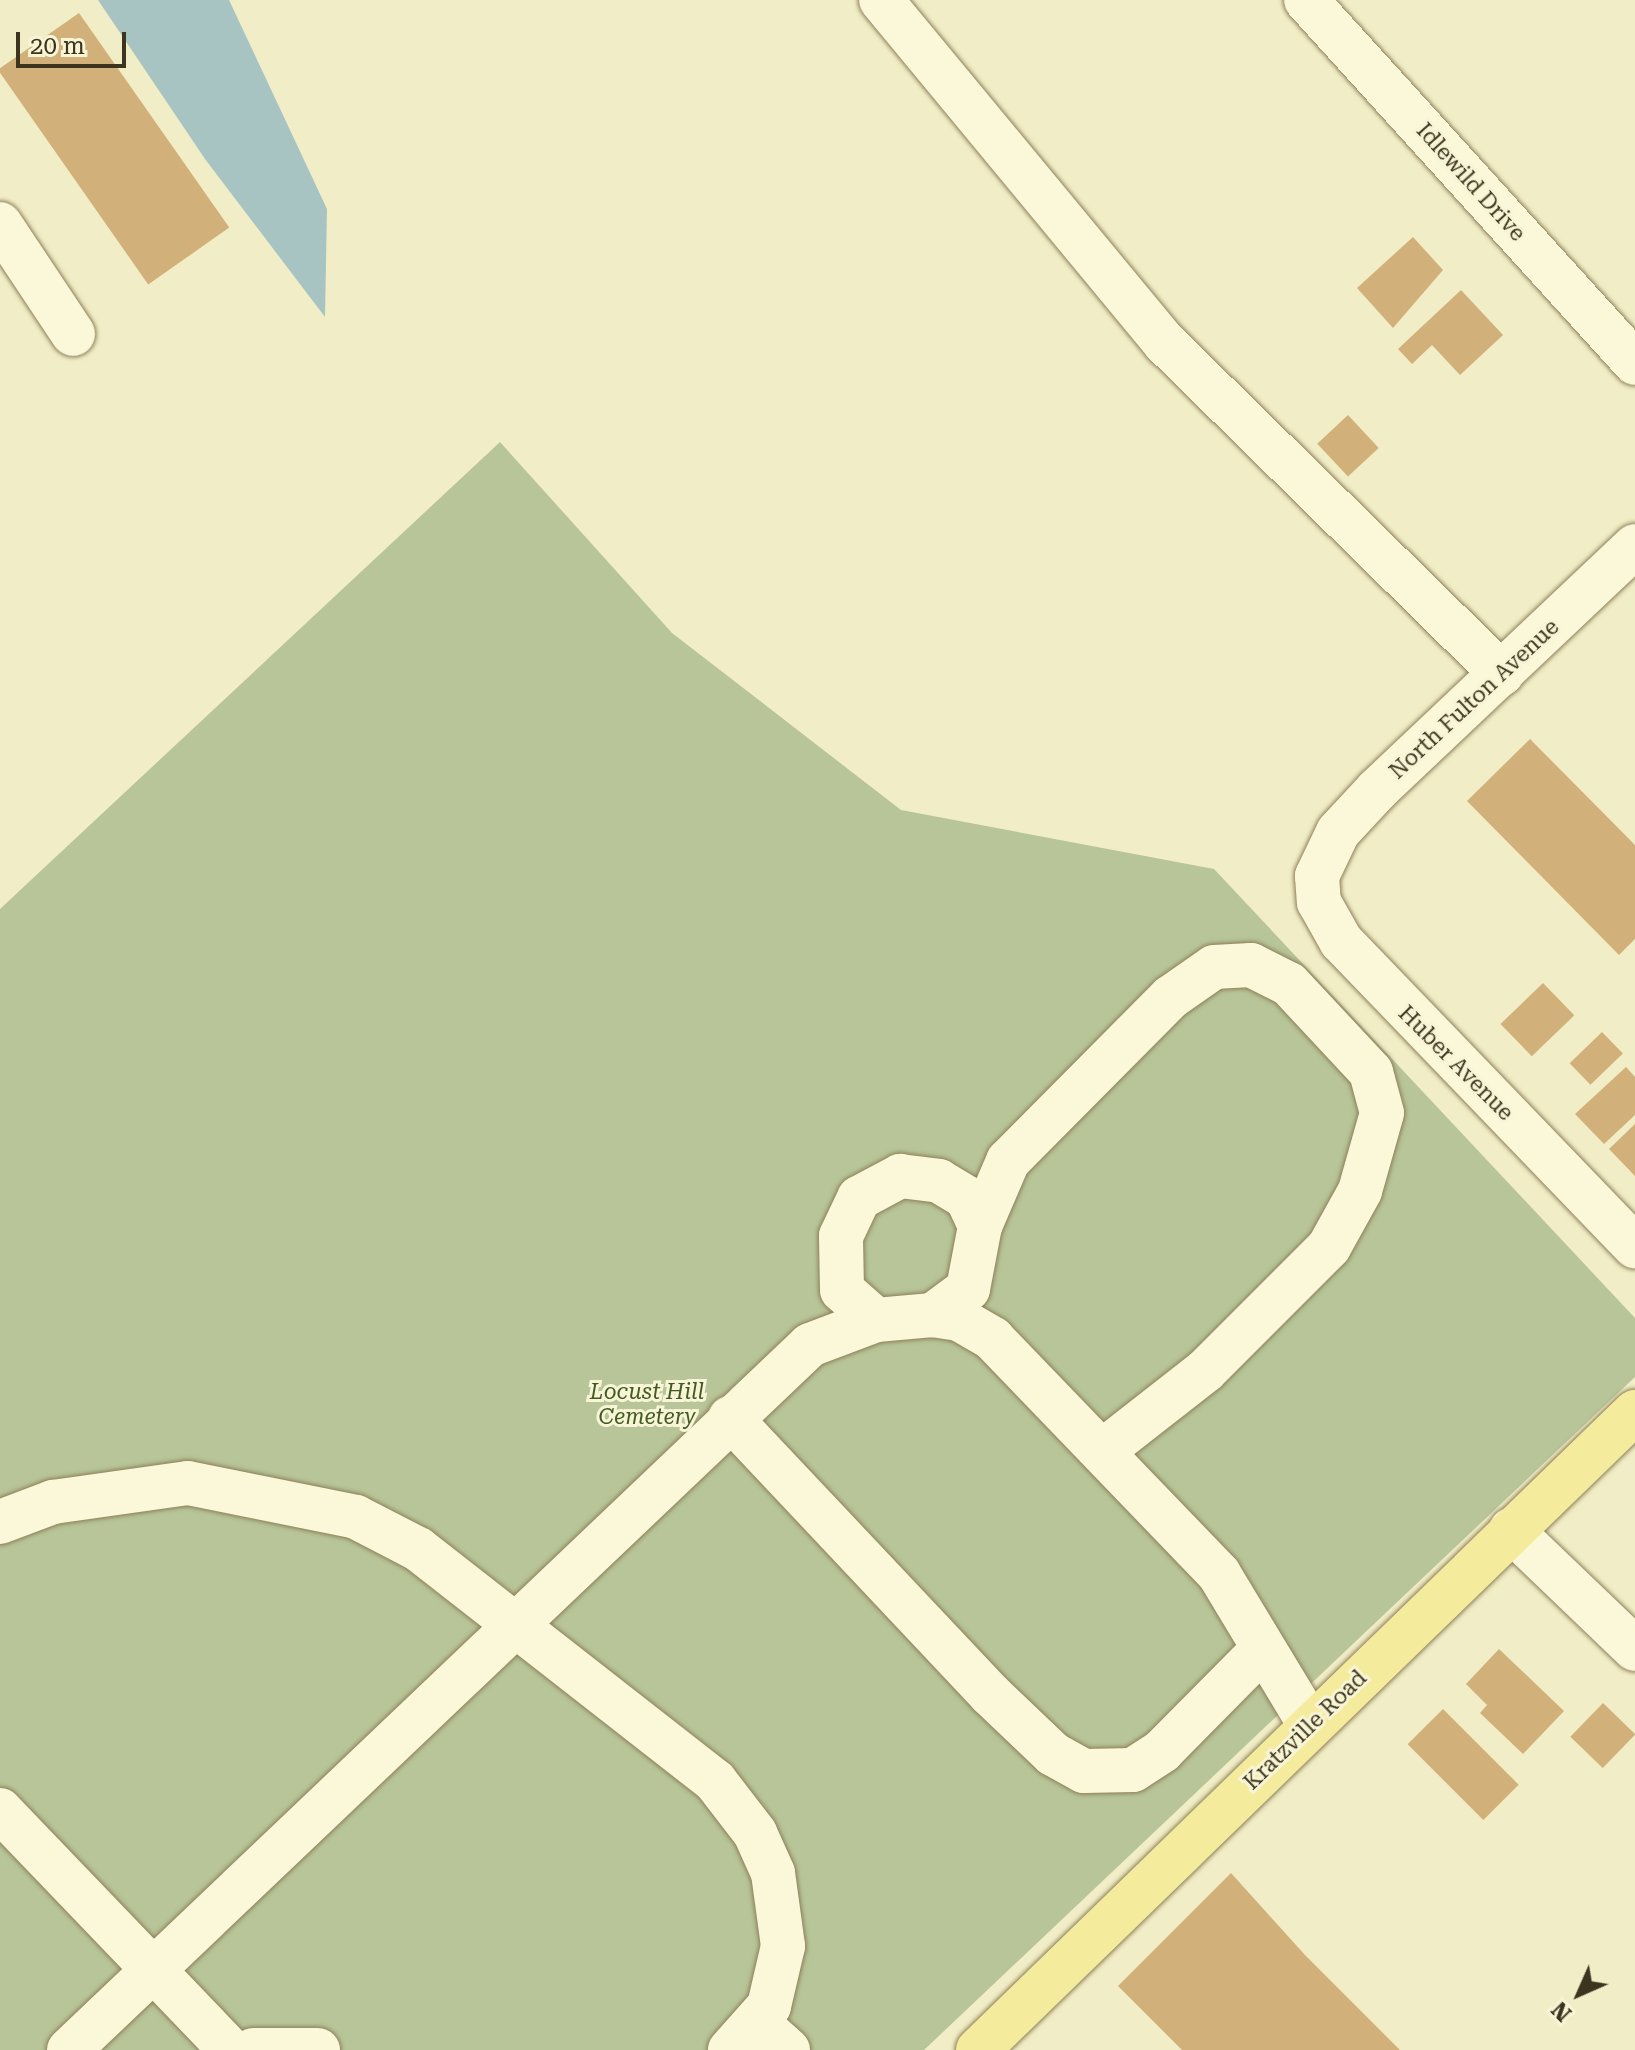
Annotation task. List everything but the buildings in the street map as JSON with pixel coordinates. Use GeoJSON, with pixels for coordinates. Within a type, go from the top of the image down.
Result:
{"type":"FeatureCollection","features":[{"type":"Feature","properties":{"kind":"main road","name":"Kratzville Road"},"geometry":{"type":"LineString","coordinates":[[978,2050],[1635,1412]]}},
{"type":"Feature","properties":{"kind":"street"},"geometry":{"type":"LineString","coordinates":[[881,0],[1165,343],[1502,674]]}},
{"type":"Feature","properties":{"kind":"street","name":"Idlewild Drive"},"geometry":{"type":"LineString","coordinates":[[1306,0],[1635,363]]}},
{"type":"Feature","properties":{"kind":"street"},"geometry":{"type":"LineString","coordinates":[[0,224],[73,334]]}},
{"type":"Feature","properties":{"kind":"street","name":"North Fulton Avenue"},"geometry":{"type":"LineString","coordinates":[[1322,860],[1377,790],[1635,546]]}},
{"type":"Feature","properties":{"kind":"street","name":"Huber Avenue"},"geometry":{"type":"LineString","coordinates":[[1322,860],[1319,902],[1341,941],[1635,1246]]}},
{"type":"Feature","properties":{"kind":"street"},"geometry":{"type":"LineString","coordinates":[[69,2050],[810,1345],[838,1311],[842,1290],[841,1236],[859,1198],[900,1176],[939,1181],[988,1176],[1008,1161],[1171,997],[1214,967],[1251,965],[1289,984],[1371,1072],[1382,1113],[1360,1191],[1329,1247],[1205,1371],[1105,1449]]}},
{"type":"Feature","properties":{"kind":"street"},"geometry":{"type":"LineString","coordinates":[[1008,1161],[980,1226],[968,1289],[978,1323],[1105,1449],[1219,1574],[1310,1725]]}},
{"type":"Feature","properties":{"kind":"street"},"geometry":{"type":"LineString","coordinates":[[939,1181],[967,1198],[980,1226]]}},
{"type":"Feature","properties":{"kind":"street"},"geometry":{"type":"LineString","coordinates":[[933,1315],[968,1289]]}},
{"type":"Feature","properties":{"kind":"street"},"geometry":{"type":"LineString","coordinates":[[842,1290],[876,1320]]}},
{"type":"Feature","properties":{"kind":"street"},"geometry":{"type":"LineString","coordinates":[[810,1345],[876,1320],[933,1315],[959,1319],[993,1339]]}},
{"type":"Feature","properties":{"kind":"street"},"geometry":{"type":"LineString","coordinates":[[730,1418],[990,1694],[1053,1754],[1084,1771],[1133,1770],[1162,1751],[1263,1649]]}},
{"type":"Feature","properties":{"kind":"street"},"geometry":{"type":"LineString","coordinates":[[0,1522],[123,1488],[188,1483],[247,1490],[356,1517],[418,1549],[517,1622],[715,1781],[755,1833],[773,1873],[783,1946],[759,2041]]}},
{"type":"Feature","properties":{"kind":"street"},"geometry":{"type":"LineString","coordinates":[[1511,1530],[1635,1649]]}},
{"type":"Feature","properties":{"kind":"street"},"geometry":{"type":"LineString","coordinates":[[0,1810],[230,2050]]}},
{"type":"Feature","properties":{"kind":"street"},"geometry":{"type":"LineString","coordinates":[[253,2050],[318,2050]]}},
{"type":"Feature","properties":{"kind":"green space","name":"Locust Hill Cemetery"},"geometry":{"type":"Polygon","coordinates":[[[500,442],[672,633],[901,810],[1214,869],[1635,1318],[1635,1377],[924,2050],[0,2050],[0,909],[500,442]]]}},
{"type":"Feature","properties":{"kind":"water"},"geometry":{"type":"Polygon","coordinates":[[[98,0],[229,0],[327,209],[325,317],[205,159],[98,0]]]}}]}
